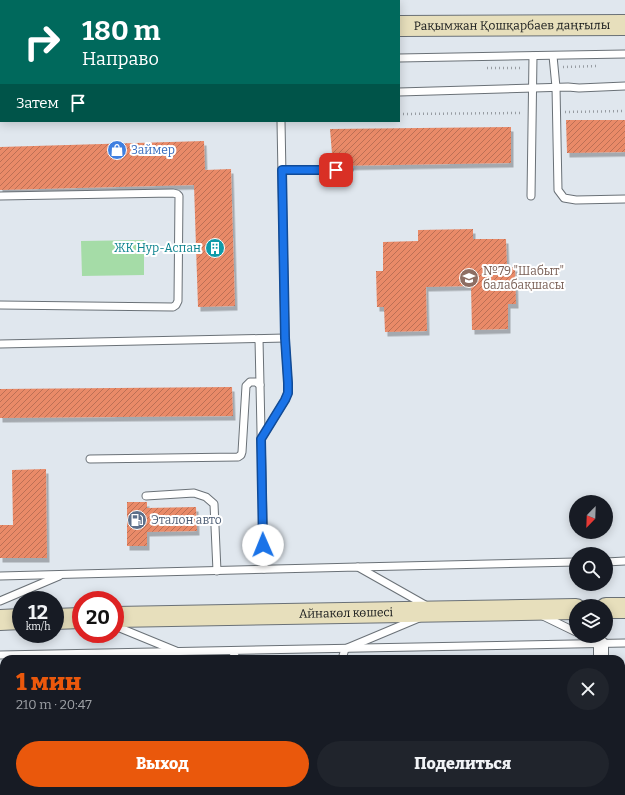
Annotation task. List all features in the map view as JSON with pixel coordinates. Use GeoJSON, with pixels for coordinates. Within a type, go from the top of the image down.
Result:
{"type":"FeatureCollection","features":[{"type":"Feature","properties":{"kind":"street","name":"Рақымжан Қошқарбаев даңғылы"},"geometry":{"type":"LineString","coordinates":[[400,26],[625,25]]}},
{"type":"Feature","properties":{"kind":"street"},"geometry":{"type":"LineString","coordinates":[[613,608],[625,608]]}},
{"type":"Feature","properties":{"kind":"street","name":"Айнакөл көшесі"},"geometry":{"type":"LineString","coordinates":[[124,617],[569,609]]}},
{"type":"Feature","properties":{"kind":"street"},"geometry":{"type":"LineString","coordinates":[[0,620],[12,619]]}},
{"type":"Feature","properties":{"kind":"street"},"geometry":{"type":"LineString","coordinates":[[601,644],[601,655]]}},
{"type":"Feature","properties":{"kind":"lane"},"geometry":{"type":"LineString","coordinates":[[400,58],[625,54]]}},
{"type":"Feature","properties":{"kind":"lane"},"geometry":{"type":"LineString","coordinates":[[531,196],[533,56]]}},
{"type":"Feature","properties":{"kind":"lane"},"geometry":{"type":"LineString","coordinates":[[553,56],[556,87],[558,190],[564,198],[576,200],[625,199]]}},
{"type":"Feature","properties":{"kind":"lane"},"geometry":{"type":"LineString","coordinates":[[400,92],[625,86]]}},
{"type":"Feature","properties":{"kind":"lane"},"geometry":{"type":"LineString","coordinates":[[261,439],[288,393],[285,338],[281,122]]}},
{"type":"Feature","properties":{"kind":"lane"},"geometry":{"type":"LineString","coordinates":[[282,170],[349,170]]}},
{"type":"Feature","properties":{"kind":"lane"},"geometry":{"type":"LineString","coordinates":[[0,196],[173,193],[179,196],[178,301],[173,307],[0,305]]}},
{"type":"Feature","properties":{"kind":"lane"},"geometry":{"type":"LineString","coordinates":[[0,344],[285,338]]}},
{"type":"Feature","properties":{"kind":"lane"},"geometry":{"type":"LineString","coordinates":[[259,339],[264,569]]}},
{"type":"Feature","properties":{"kind":"lane"},"geometry":{"type":"LineString","coordinates":[[90,459],[238,457],[242,452],[246,386],[250,382],[256,382],[260,385]]}},
{"type":"Feature","properties":{"kind":"lane"},"geometry":{"type":"LineString","coordinates":[[146,496],[194,493],[206,497],[214,504],[217,571]]}},
{"type":"Feature","properties":{"kind":"lane"},"geometry":{"type":"LineString","coordinates":[[613,562],[625,561]]}},
{"type":"Feature","properties":{"kind":"lane"},"geometry":{"type":"LineString","coordinates":[[0,576],[569,562]]}},
{"type":"Feature","properties":{"kind":"lane"},"geometry":{"type":"LineString","coordinates":[[358,567],[436,611]]}},
{"type":"Feature","properties":{"kind":"lane"},"geometry":{"type":"LineString","coordinates":[[0,601],[63,575]]}},
{"type":"Feature","properties":{"kind":"lane"},"geometry":{"type":"LineString","coordinates":[[530,610],[569,629]]}},
{"type":"Feature","properties":{"kind":"lane"},"geometry":{"type":"LineString","coordinates":[[345,649],[436,611]]}},
{"type":"Feature","properties":{"kind":"lane"},"geometry":{"type":"LineString","coordinates":[[124,630],[178,652]]}},
{"type":"Feature","properties":{"kind":"lane"},"geometry":{"type":"LineString","coordinates":[[0,655],[625,643]]}},
{"type":"Feature","properties":{"kind":"lane"},"geometry":{"type":"LineString","coordinates":[[343,655],[345,649]]}},
{"type":"Feature","properties":{"kind":"lane"},"geometry":{"type":"LineString","coordinates":[[232,651],[234,655]]}},
{"type":"Feature","properties":{"kind":"path"},"geometry":{"type":"LineString","coordinates":[[556,112],[625,111]]}},
{"type":"Feature","properties":{"kind":"path"},"geometry":{"type":"LineString","coordinates":[[400,114],[532,113]]}},
{"type":"Feature","properties":{"kind":"green space"},"geometry":{"type":"Polygon","coordinates":[[[144,240],[144,275],[82,276],[81,241],[144,240]]]}},
{"type":"Feature","properties":{"kind":"building"},"geometry":{"type":"Polygon","coordinates":[[[566,120],[625,120],[625,152],[567,153],[566,120]]]}},
{"type":"Feature","properties":{"kind":"building"},"geometry":{"type":"Polygon","coordinates":[[[511,127],[511,163],[333,166],[330,129],[511,127]]]}},
{"type":"Feature","properties":{"kind":"building","name":"ЖК Нур-Аспан"},"geometry":{"type":"Polygon","coordinates":[[[204,141],[205,170],[231,169],[235,306],[198,307],[194,185],[0,190],[0,147],[204,141]]]}},
{"type":"Feature","properties":{"kind":"building"},"geometry":{"type":"Polygon","coordinates":[[[473,229],[473,239],[506,239],[507,267],[515,267],[516,304],[508,304],[508,329],[472,330],[471,286],[426,287],[427,331],[385,332],[384,307],[377,307],[376,271],[383,271],[383,242],[418,241],[418,230],[473,229]]]}},
{"type":"Feature","properties":{"kind":"building"},"geometry":{"type":"Polygon","coordinates":[[[232,387],[233,416],[0,418],[0,389],[232,387]]]}},
{"type":"Feature","properties":{"kind":"building"},"geometry":{"type":"Polygon","coordinates":[[[46,469],[47,558],[0,558],[0,525],[13,525],[12,470],[46,469]]]}},
{"type":"Feature","properties":{"kind":"building"},"geometry":{"type":"Polygon","coordinates":[[[127,502],[147,502],[147,508],[196,507],[197,531],[147,532],[147,546],[127,546],[127,502]]]}},
{"type":"Feature","properties":{"kind":"place","name":"Займер"},"geometry":{"type":"Point","coordinates":[117,150]}},
{"type":"Feature","properties":{"kind":"place","name":"ЖК Нур-Аспан"},"geometry":{"type":"Point","coordinates":[215,248]}},
{"type":"Feature","properties":{"kind":"place","name":"№79 \"Шабыт\" балабақшасы"},"geometry":{"type":"Point","coordinates":[469,278]}},
{"type":"Feature","properties":{"kind":"place","name":"Эталон авто"},"geometry":{"type":"Point","coordinates":[137,520]}},
{"type":"Feature","properties":{"kind":"route"},"geometry":{"type":"LineString","coordinates":[[263,545],[261,439],[288,393],[285,338],[282,170],[336,170]]}}]}
